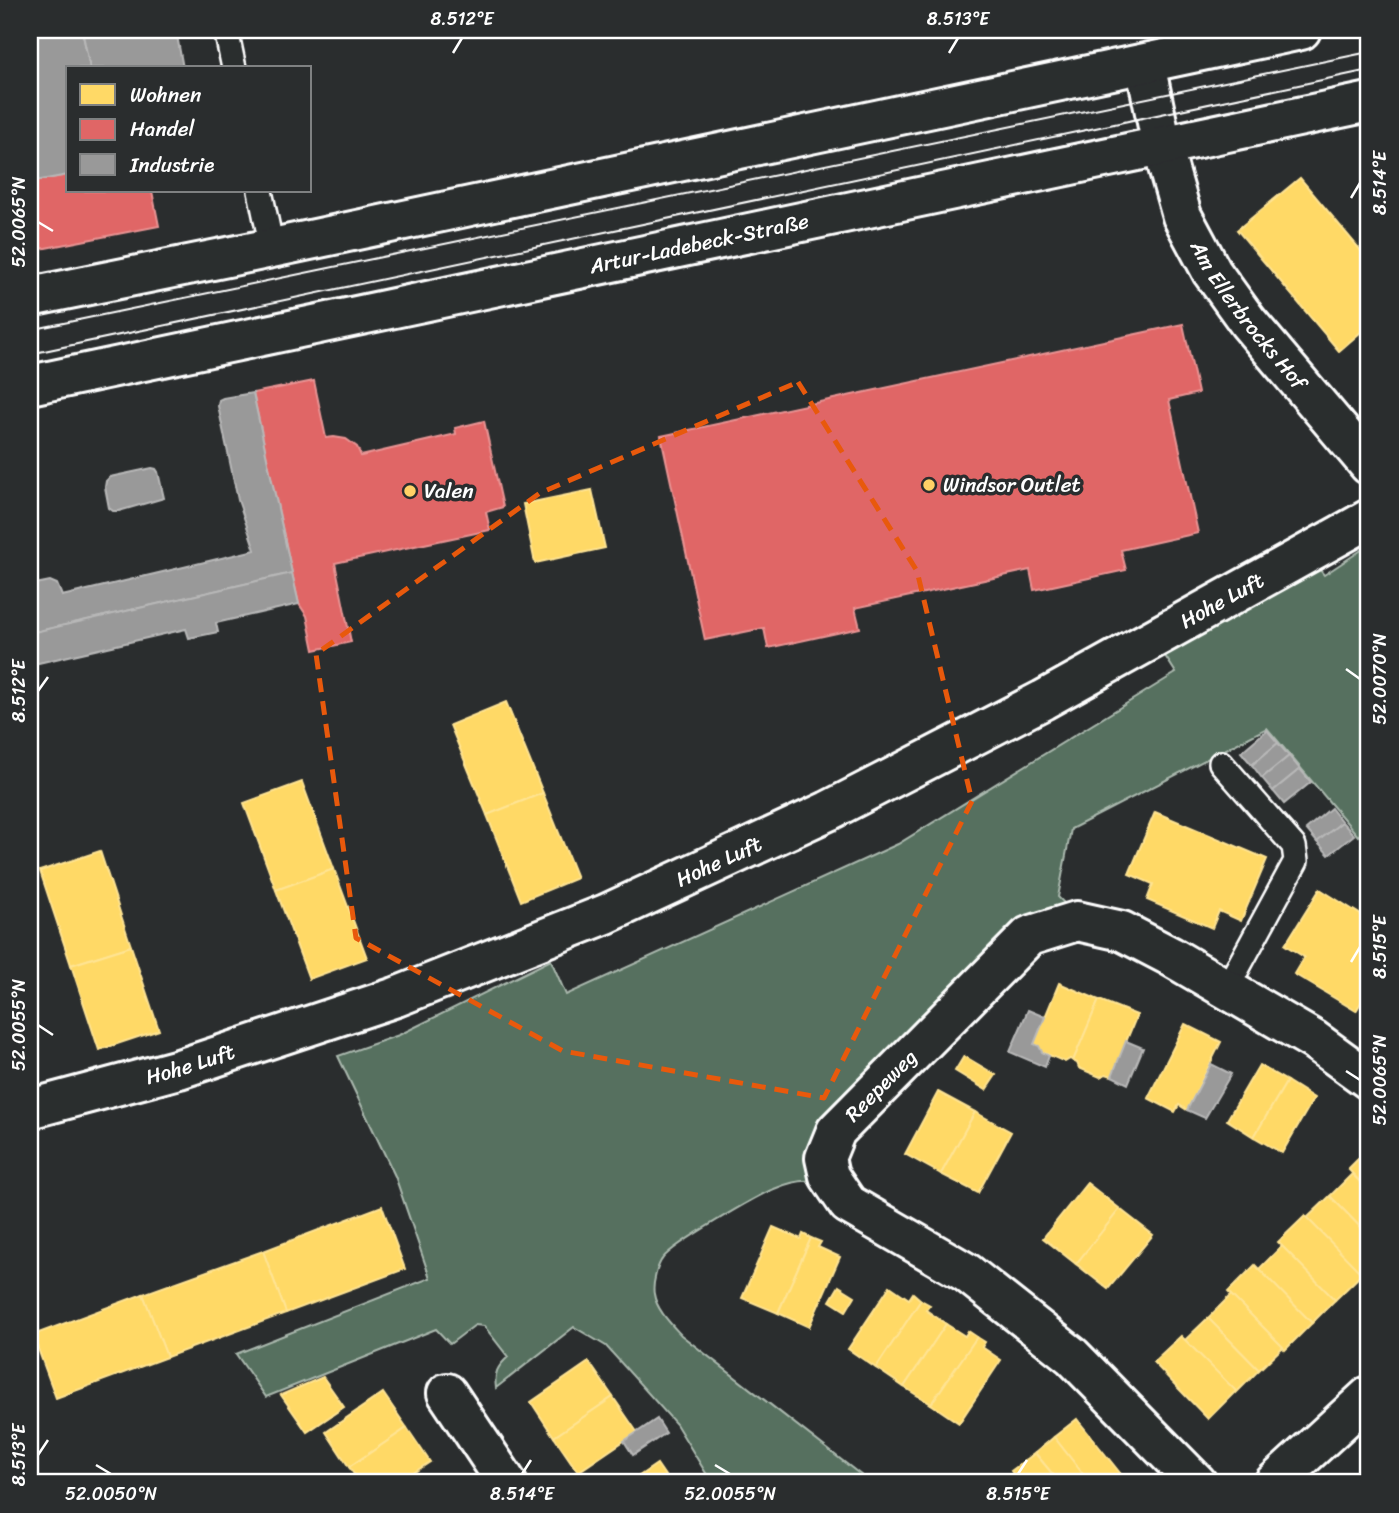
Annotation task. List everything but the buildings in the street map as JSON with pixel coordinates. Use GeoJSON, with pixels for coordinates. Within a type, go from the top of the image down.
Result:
{"type":"FeatureCollection","features":[{"type":"Feature","properties":{"kind":"street"},"geometry":{"type":"LineString","coordinates":[[30,297],[1301,30]]}},
{"type":"Feature","properties":{"kind":"street","name":"Am Ellerbrocks Hof"},"geometry":{"type":"LineString","coordinates":[[1145,64],[1162,146],[1182,216],[1212,272],[1248,322],[1369,465]]}},
{"type":"Feature","properties":{"kind":"street","name":"Artur-Ladebeck-Straße"},"geometry":{"type":"LineString","coordinates":[[30,385],[1369,102]]}},
{"type":"Feature","properties":{"kind":"street","name":"Hohe Luft"},"geometry":{"type":"LineString","coordinates":[[30,1110],[179,1069],[396,998],[606,914],[852,799],[1043,700],[1369,519]]}},
{"type":"Feature","properties":{"kind":"street","name":"Reepeweg"},"geometry":{"type":"LineString","coordinates":[[1197,1483],[1072,1356],[967,1273],[848,1204],[829,1176],[825,1158],[836,1131],[1029,936],[1077,921],[1122,931],[1227,988],[1314,1040],[1369,1080]]}},
{"type":"Feature","properties":{"kind":"street"},"geometry":{"type":"LineString","coordinates":[[447,1393],[507,1483]]}},
{"type":"Feature","properties":{"kind":"street"},"geometry":{"type":"LineString","coordinates":[[1274,1483],[1369,1396]]}},
{"type":"Feature","properties":{"kind":"lane"},"geometry":{"type":"LineString","coordinates":[[226,30],[234,66]]}},
{"type":"Feature","properties":{"kind":"lane"},"geometry":{"type":"LineString","coordinates":[[260,192],[272,248]]}},
{"type":"Feature","properties":{"kind":"lane"},"geometry":{"type":"LineString","coordinates":[[1221,763],[1294,846],[1296,861],[1227,988]]}},
{"type":"Feature","properties":{"kind":"highlighted area"},"geometry":{"type":"Polygon","coordinates":[[[798,382],[917,571],[972,801],[824,1098],[563,1051],[356,938],[316,654],[540,493],[798,382]]]}},
{"type":"Feature","properties":{"kind":"green space"},"geometry":{"type":"Polygon","coordinates":[[[1369,545],[1369,827],[1358,836],[1267,728],[1071,829],[1058,897],[1072,911],[907,1047],[818,1191],[811,1181],[801,1181],[765,1193],[698,1232],[670,1251],[661,1261],[654,1280],[655,1300],[664,1316],[681,1335],[871,1483],[712,1483],[676,1424],[606,1346],[574,1327],[496,1388],[497,1371],[508,1357],[484,1326],[475,1325],[450,1344],[436,1329],[266,1397],[236,1354],[430,1278],[395,1176],[338,1056],[399,1035],[551,960],[566,995],[898,844],[1176,673],[1160,648],[1311,559],[1324,575],[1369,545]]]}},
{"type":"Feature","properties":{"kind":"tram line"},"geometry":{"type":"LineString","coordinates":[[30,330],[1369,52]]}},
{"type":"Feature","properties":{"kind":"tram line"},"geometry":{"type":"LineString","coordinates":[[30,354],[1369,70]]}},
{"type":"Feature","properties":{"kind":"place","name":"Windsor Outlet"},"geometry":{"type":"Point","coordinates":[929,485]}},
{"type":"Feature","properties":{"kind":"place","name":"Valen"},"geometry":{"type":"Point","coordinates":[410,491]}}]}
